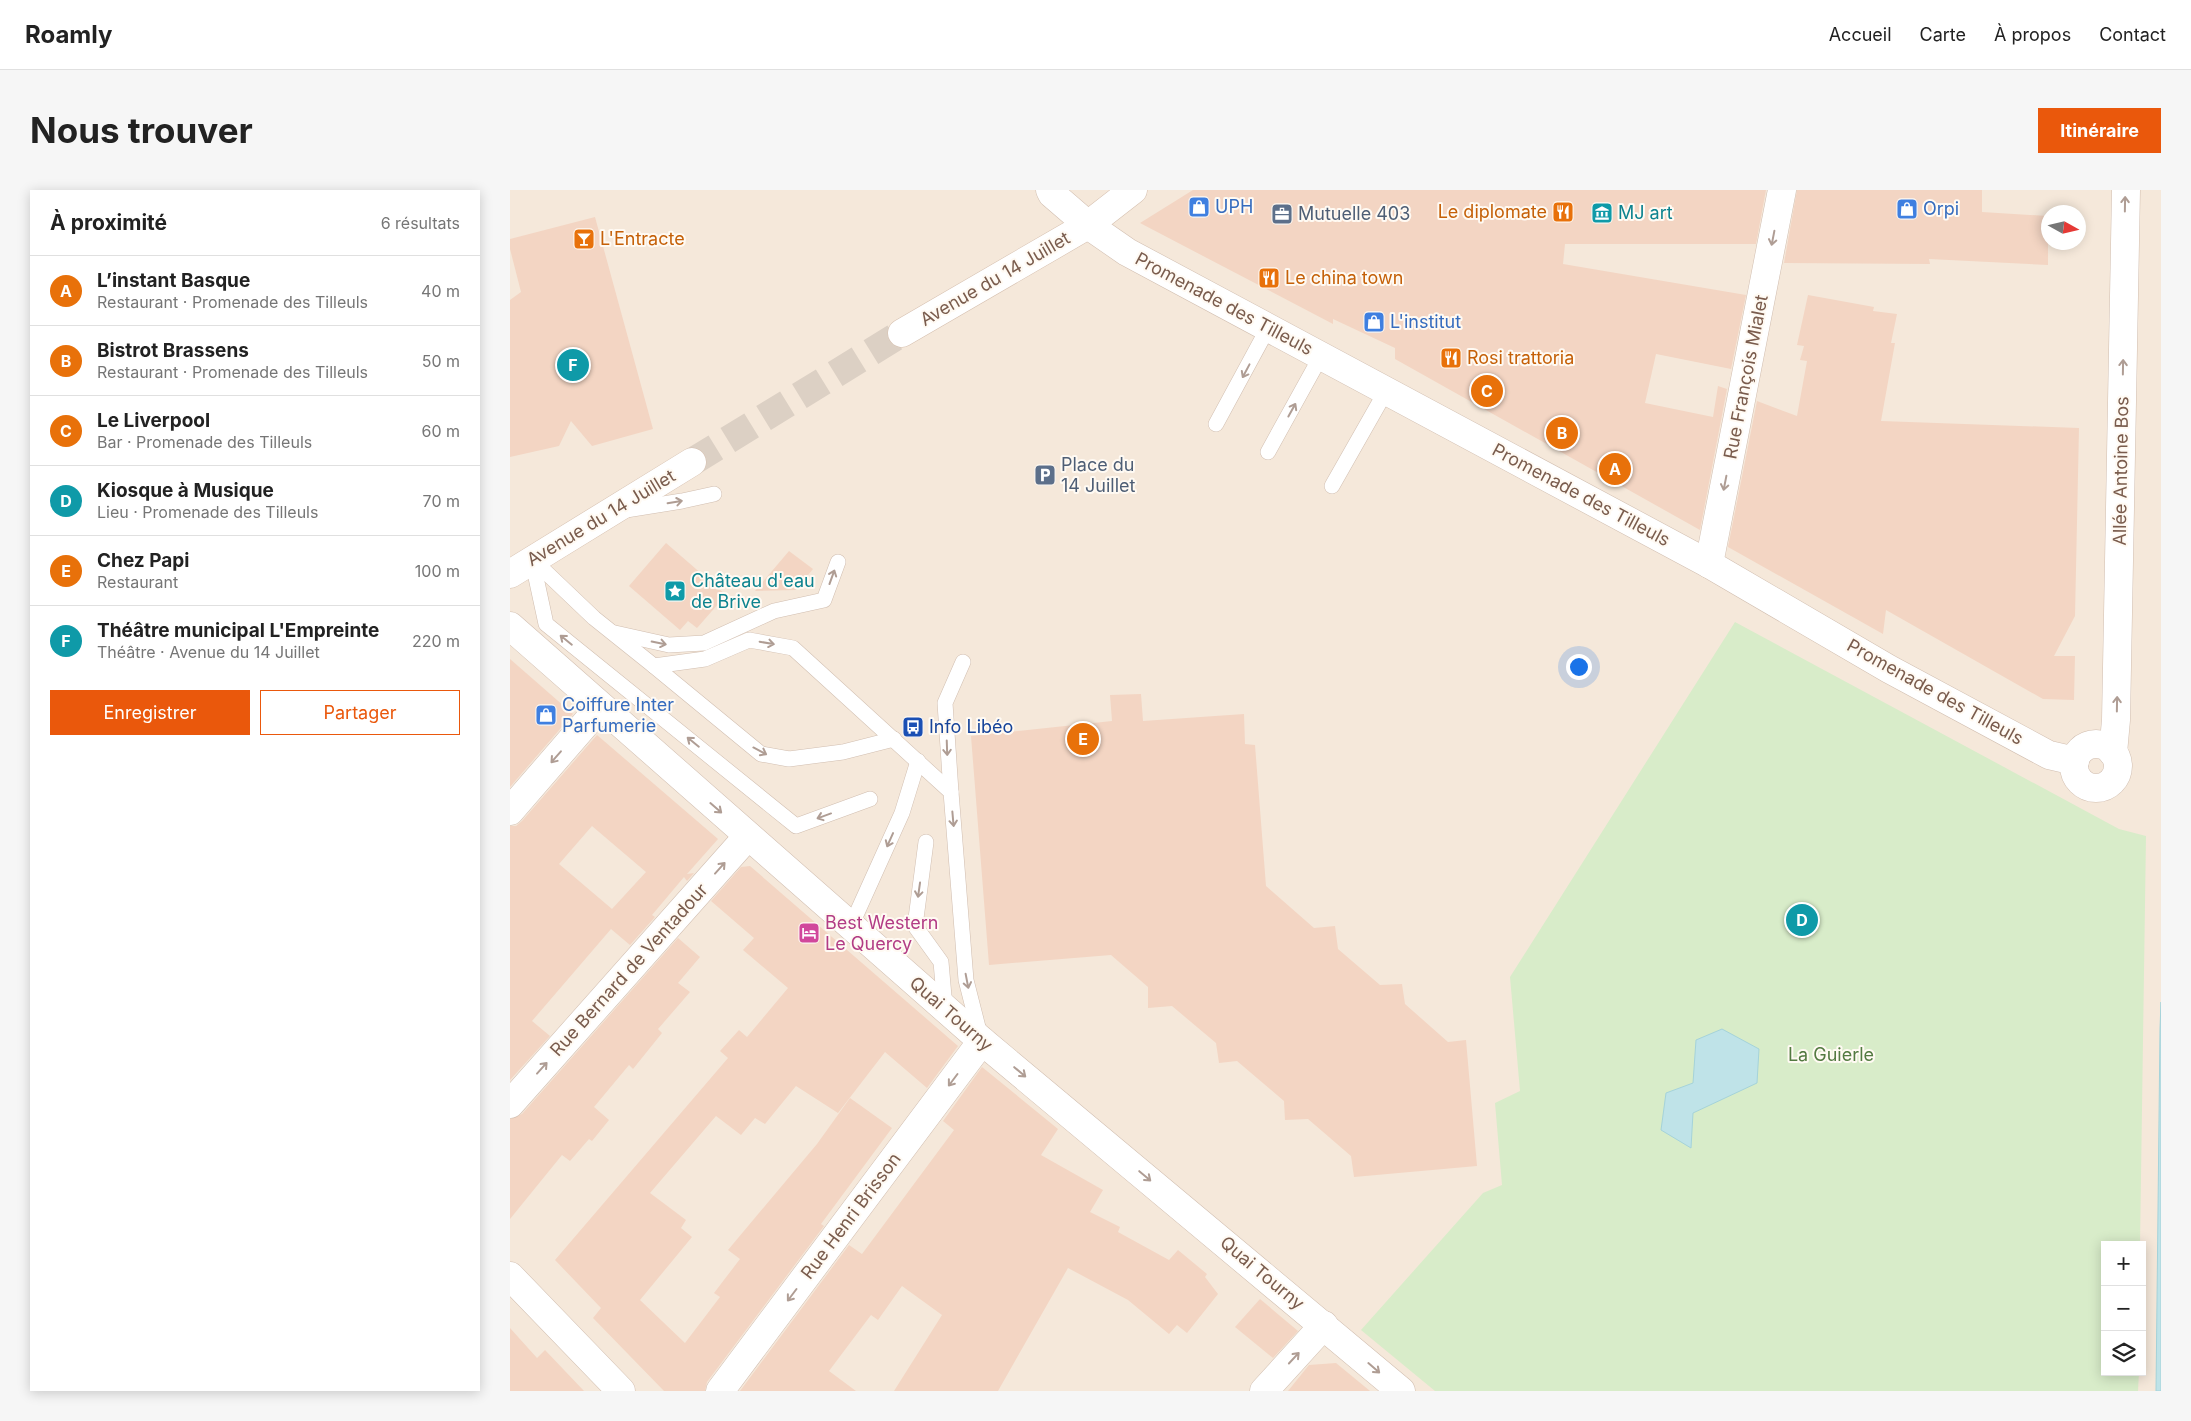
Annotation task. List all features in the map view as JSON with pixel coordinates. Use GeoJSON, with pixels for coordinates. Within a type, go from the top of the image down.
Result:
{"type":"FeatureCollection","features":[{"type":"Feature","properties":{"kind":"street","name":"Avenue du 14 Juillet"},"geometry":{"type":"LineString","coordinates":[[1050,190],[1052,194],[1088,225]]}},
{"type":"Feature","properties":{"kind":"street","name":"Avenue du 14 Juillet"},"geometry":{"type":"LineString","coordinates":[[902,332],[1088,225],[1133,190]]}},
{"type":"Feature","properties":{"kind":"street","name":"Rue François Mialet"},"geometry":{"type":"LineString","coordinates":[[1709,564],[1782,190]]}},
{"type":"Feature","properties":{"kind":"street","name":"Allée Antoine Bos"},"geometry":{"type":"LineString","coordinates":[[2113,753],[2116,720],[2126,190]]}},
{"type":"Feature","properties":{"kind":"street","name":"Promenade des Tilleuls"},"geometry":{"type":"LineString","coordinates":[[1088,225],[1127,252],[1709,564],[1897,673],[2049,755],[2075,761]]}},
{"type":"Feature","properties":{"kind":"street","name":"Avenue du 14 Juillet"},"geometry":{"type":"LineString","coordinates":[[510,574],[692,462]]}},
{"type":"Feature","properties":{"kind":"street","name":"Quai Tourny"},"geometry":{"type":"LineString","coordinates":[[510,626],[982,1041],[1401,1391]]}},
{"type":"Feature","properties":{"kind":"street"},"geometry":{"type":"LineString","coordinates":[[510,811],[600,707]]}},
{"type":"Feature","properties":{"kind":"street"},"geometry":{"type":"LineString","coordinates":[[2094,744],[2102,745],[2113,753],[2118,767],[2116,774],[2107,786],[2100,788],[2085,786],[2079,781],[2074,768],[2075,761],[2082,749],[2094,744]]}},
{"type":"Feature","properties":{"kind":"street","name":"Rue Bernard de Ventadour"},"geometry":{"type":"LineString","coordinates":[[510,1104],[748,836]]}},
{"type":"Feature","properties":{"kind":"street","name":"Rue Henri Brisson"},"geometry":{"type":"LineString","coordinates":[[720,1391],[982,1041]]}},
{"type":"Feature","properties":{"kind":"street"},"geometry":{"type":"LineString","coordinates":[[510,1276],[621,1391]]}},
{"type":"Feature","properties":{"kind":"street"},"geometry":{"type":"LineString","coordinates":[[1264,1391],[1324,1325]]}},
{"type":"Feature","properties":{"kind":"street"},"geometry":{"type":"LineString","coordinates":[[593,1361],[605,1391]]}},
{"type":"Feature","properties":{"kind":"lane"},"geometry":{"type":"LineString","coordinates":[[1216,424],[1268,328]]}},
{"type":"Feature","properties":{"kind":"lane"},"geometry":{"type":"LineString","coordinates":[[1268,452],[1321,356]]}},
{"type":"Feature","properties":{"kind":"lane"},"geometry":{"type":"LineString","coordinates":[[1332,486],[1386,391]]}},
{"type":"Feature","properties":{"kind":"lane"},"geometry":{"type":"LineString","coordinates":[[610,512],[714,494]]}},
{"type":"Feature","properties":{"kind":"lane"},"geometry":{"type":"LineString","coordinates":[[532,559],[594,618],[761,754],[789,759],[843,752],[894,739]]}},
{"type":"Feature","properties":{"kind":"lane"},"geometry":{"type":"LineString","coordinates":[[532,559],[546,624],[796,826],[870,799]]}},
{"type":"Feature","properties":{"kind":"lane"},"geometry":{"type":"LineString","coordinates":[[612,632],[669,645],[704,642],[774,611],[824,600],[838,562]]}},
{"type":"Feature","properties":{"kind":"lane"},"geometry":{"type":"LineString","coordinates":[[654,666],[705,659],[749,640],[793,648],[951,792]]}},
{"type":"Feature","properties":{"kind":"lane"},"geometry":{"type":"LineString","coordinates":[[963,662],[945,703],[966,980],[982,1041]]}},
{"type":"Feature","properties":{"kind":"lane"},"geometry":{"type":"LineString","coordinates":[[851,926],[902,813],[918,761]]}},
{"type":"Feature","properties":{"kind":"lane"},"geometry":{"type":"LineString","coordinates":[[926,842],[915,926],[941,962],[945,1009]]}},
{"type":"Feature","properties":{"kind":"shaded area"},"geometry":{"type":"Polygon","coordinates":[[[510,190],[2161,190],[2161,1391],[510,1391],[510,190]]]}},
{"type":"Feature","properties":{"kind":"green space","name":"La Guierle"},"geometry":{"type":"Polygon","coordinates":[[[1735,622],[2119,829],[2146,836],[2140,1241],[2101,1241],[2101,1376],[2139,1376],[2138,1391],[1435,1391],[1361,1330],[1483,1193],[1502,1185],[1495,1103],[1520,1091],[1510,977],[1735,622]]]}},
{"type":"Feature","properties":{"kind":"water"},"geometry":{"type":"Polygon","coordinates":[[[2161,1002],[2161,1391],[2156,1391],[2160,1029],[2161,1002]]]}},
{"type":"Feature","properties":{"kind":"water"},"geometry":{"type":"Polygon","coordinates":[[[1722,1029],[1759,1049],[1757,1083],[1693,1113],[1691,1148],[1661,1130],[1666,1093],[1693,1083],[1696,1040],[1722,1029]]]}},
{"type":"Feature","properties":{"kind":"building"},"geometry":{"type":"Polygon","coordinates":[[[1193,190],[1766,190],[1756,244],[1565,244],[1563,264],[1746,295],[1731,369],[1656,354],[1645,403],[1713,417],[1718,386],[1727,389],[1700,530],[1395,359],[1395,348],[1333,319],[1333,324],[1140,223],[1193,190]]]}},
{"type":"Feature","properties":{"kind":"building"},"geometry":{"type":"Polygon","coordinates":[[[1797,190],[1982,190],[1982,212],[2041,216],[2041,250],[2048,250],[2048,265],[1929,259],[1930,264],[1784,263],[1797,190]]]}},
{"type":"Feature","properties":{"kind":"building"},"geometry":{"type":"Polygon","coordinates":[[[595,217],[653,429],[592,446],[571,421],[559,446],[510,457],[510,300],[521,292],[510,249],[510,239],[595,217]]]}},
{"type":"Feature","properties":{"kind":"building"},"geometry":{"type":"Polygon","coordinates":[[[1808,295],[1874,307],[1873,311],[1897,314],[1891,343],[1895,343],[1881,421],[2079,428],[2075,616],[2054,656],[2075,656],[2074,700],[2043,699],[1886,610],[1883,634],[1728,547],[1757,401],[1797,416],[1807,361],[1800,360],[1804,346],[1797,345],[1808,295]]]}},
{"type":"Feature","properties":{"kind":"building"},"geometry":{"type":"Polygon","coordinates":[[[666,543],[726,595],[697,628],[688,621],[680,630],[629,586],[666,543]]]}},
{"type":"Feature","properties":{"kind":"building"},"geometry":{"type":"Polygon","coordinates":[[[789,551],[813,569],[796,590],[755,591],[789,551]]]}},
{"type":"Feature","properties":{"kind":"building"},"geometry":{"type":"Polygon","coordinates":[[[510,659],[573,714],[510,787],[510,659]]]}},
{"type":"Feature","properties":{"kind":"building"},"geometry":{"type":"Polygon","coordinates":[[[1141,694],[1143,721],[1244,714],[1245,744],[1255,745],[1266,886],[1314,928],[1335,926],[1338,949],[1380,985],[1402,984],[1405,1004],[1448,1042],[1466,1040],[1477,1166],[1354,1177],[1351,1156],[1308,1119],[1285,1120],[1284,1101],[1237,1061],[1219,1063],[1216,1043],[1172,1006],[1148,1008],[1148,987],[1111,955],[989,965],[971,736],[1112,721],[1110,695],[1141,694]]]}},
{"type":"Feature","properties":{"kind":"building"},"geometry":{"type":"Polygon","coordinates":[[[597,735],[718,839],[687,874],[694,873],[687,881],[684,877],[652,915],[655,917],[630,945],[611,929],[532,1021],[550,1036],[510,1080],[510,826],[516,826],[597,735]],[[592,826],[559,864],[612,909],[646,872],[592,826]]]}},
{"type":"Feature","properties":{"kind":"building"},"geometry":{"type":"Polygon","coordinates":[[[750,866],[958,1046],[927,1088],[885,1052],[838,1113],[796,1086],[765,1124],[755,1118],[741,1135],[716,1116],[650,1193],[686,1220],[681,1228],[692,1237],[640,1300],[685,1343],[720,1297],[714,1293],[740,1259],[728,1250],[817,1144],[850,1098],[892,1128],[821,1224],[824,1226],[707,1382],[705,1391],[664,1391],[593,1318],[601,1308],[555,1260],[728,1058],[720,1051],[739,1030],[747,1037],[788,988],[743,950],[754,938],[711,901],[741,867],[750,866]]]}},
{"type":"Feature","properties":{"kind":"building"},"geometry":{"type":"Polygon","coordinates":[[[1802,905],[1808,906],[1816,914],[1816,926],[1808,934],[1802,935],[1796,934],[1788,926],[1787,920],[1788,914],[1796,906],[1802,905]]]}},
{"type":"Feature","properties":{"kind":"building"},"geometry":{"type":"Polygon","coordinates":[[[678,938],[700,957],[678,983],[690,992],[658,1029],[662,1033],[633,1069],[629,1065],[594,1107],[609,1120],[592,1141],[589,1139],[570,1161],[562,1155],[510,1219],[510,1119],[522,1114],[678,938]]]}},
{"type":"Feature","properties":{"kind":"building"},"geometry":{"type":"Polygon","coordinates":[[[982,1067],[1058,1129],[1041,1155],[1103,1190],[1090,1212],[1120,1227],[1118,1232],[1169,1260],[1178,1250],[1207,1274],[1205,1277],[1218,1294],[1187,1333],[1177,1325],[1169,1334],[1128,1300],[1068,1268],[998,1391],[894,1391],[942,1315],[902,1286],[878,1320],[871,1315],[829,1371],[856,1391],[740,1391],[849,1245],[862,1254],[954,1130],[943,1121],[982,1067]]]}},
{"type":"Feature","properties":{"kind":"building"},"geometry":{"type":"Polygon","coordinates":[[[1260,1299],[1298,1331],[1273,1358],[1235,1327],[1260,1299]]]}},
{"type":"Feature","properties":{"kind":"building"},"geometry":{"type":"Polygon","coordinates":[[[510,1328],[537,1358],[545,1350],[584,1391],[510,1391],[510,1328]]]}},
{"type":"Feature","properties":{"kind":"building"},"geometry":{"type":"Polygon","coordinates":[[[1336,1363],[1370,1391],[1288,1391],[1309,1365],[1336,1363]]]}},
{"type":"Feature","properties":{"kind":"tunnel"},"geometry":{"type":"LineString","coordinates":[[692,462],[902,333]]}},
{"type":"Feature","properties":{"kind":"place","name":"UPH"},"geometry":{"type":"Point","coordinates":[1199,207]}},
{"type":"Feature","properties":{"kind":"place","name":"Orpi"},"geometry":{"type":"Point","coordinates":[1907,209]}},
{"type":"Feature","properties":{"kind":"place","name":"Le diplomate"},"geometry":{"type":"Point","coordinates":[1563,212]}},
{"type":"Feature","properties":{"kind":"place","name":"MJ art"},"geometry":{"type":"Point","coordinates":[1602,213]}},
{"type":"Feature","properties":{"kind":"place","name":"Mutuelle 403"},"geometry":{"type":"Point","coordinates":[1282,214]}},
{"type":"Feature","properties":{"kind":"place","name":"L'Entracte"},"geometry":{"type":"Point","coordinates":[584,239]}},
{"type":"Feature","properties":{"kind":"place","name":"Le china town"},"geometry":{"type":"Point","coordinates":[1269,278]}},
{"type":"Feature","properties":{"kind":"place","name":"L'institut"},"geometry":{"type":"Point","coordinates":[1374,322]}},
{"type":"Feature","properties":{"kind":"place","name":"Rosi trattoria"},"geometry":{"type":"Point","coordinates":[1451,358]}},
{"type":"Feature","properties":{"kind":"place","name":"Théâtre municipal L'Empreinte"},"geometry":{"type":"Point","coordinates":[573,365]}},
{"type":"Feature","properties":{"kind":"place","name":"Le Liverpool"},"geometry":{"type":"Point","coordinates":[1487,391]}},
{"type":"Feature","properties":{"kind":"place","name":"Bistrot Brassens"},"geometry":{"type":"Point","coordinates":[1562,433]}},
{"type":"Feature","properties":{"kind":"place","name":"L’instant Basque"},"geometry":{"type":"Point","coordinates":[1615,469]}},
{"type":"Feature","properties":{"kind":"place","name":"Place du 14 Juillet"},"geometry":{"type":"Point","coordinates":[1045,475]}},
{"type":"Feature","properties":{"kind":"place","name":"Château d'eau de Brive"},"geometry":{"type":"Point","coordinates":[675,591]}},
{"type":"Feature","properties":{"kind":"place","name":"Coiffure Inter Parfumerie"},"geometry":{"type":"Point","coordinates":[546,715]}},
{"type":"Feature","properties":{"kind":"place","name":"Info Libéo"},"geometry":{"type":"Point","coordinates":[913,727]}},
{"type":"Feature","properties":{"kind":"place","name":"Chez Papi"},"geometry":{"type":"Point","coordinates":[1083,739]}},
{"type":"Feature","properties":{"kind":"place","name":"Kiosque à Musique"},"geometry":{"type":"Point","coordinates":[1802,920]}},
{"type":"Feature","properties":{"kind":"place","name":"Best Western Le Quercy"},"geometry":{"type":"Point","coordinates":[809,933]}}]}
